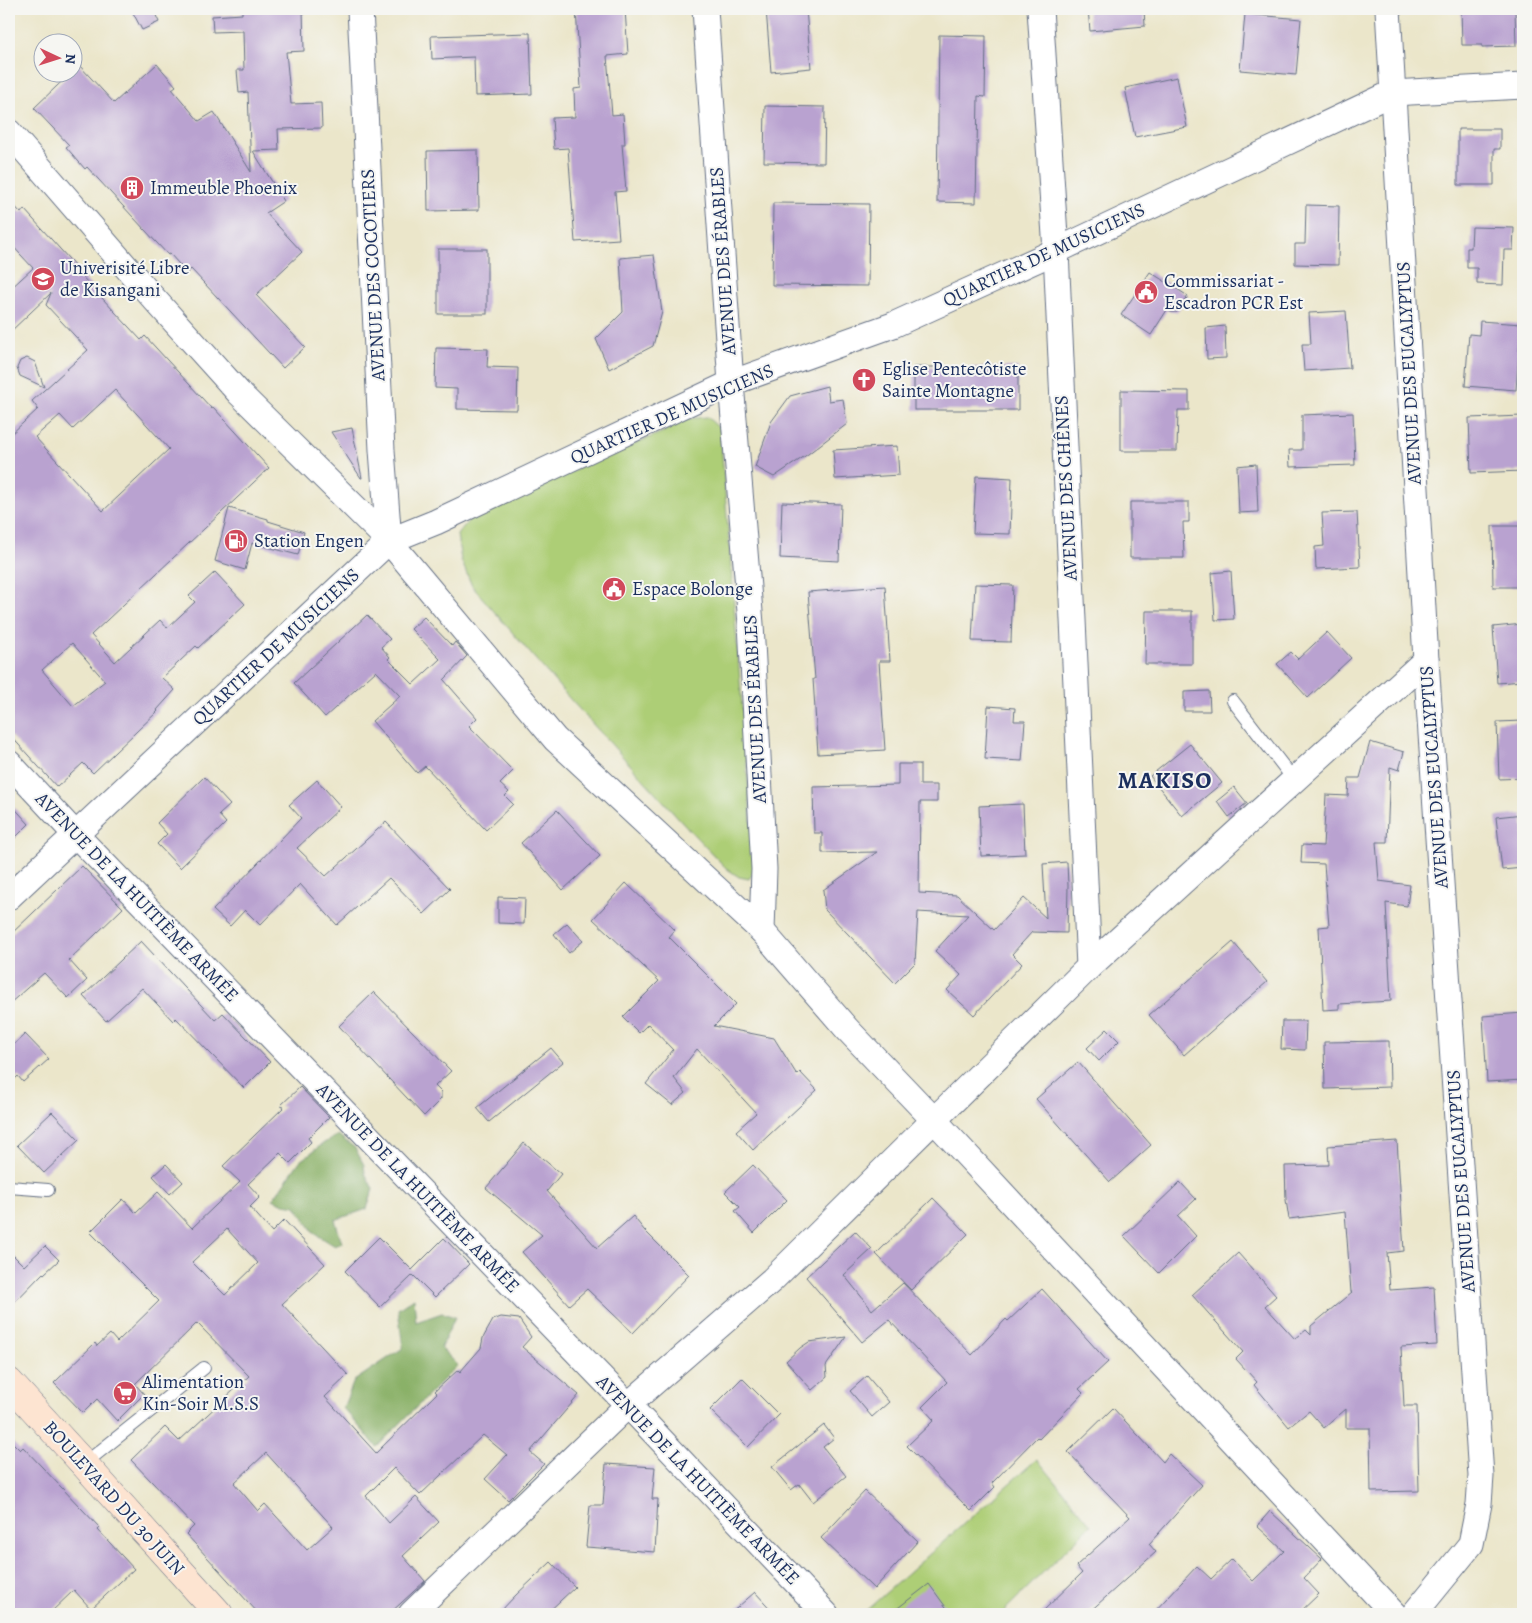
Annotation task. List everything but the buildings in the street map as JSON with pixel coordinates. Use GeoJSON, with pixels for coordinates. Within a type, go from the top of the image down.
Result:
{"type":"FeatureCollection","features":[{"type":"Feature","properties":{"kind":"street","name":"AVENUE DES COCOTIERS"},"geometry":{"type":"LineString","coordinates":[[360,9],[382,450],[389,541]]}},
{"type":"Feature","properties":{"kind":"street","name":"AVENUE DES ÉRABLES"},"geometry":{"type":"LineString","coordinates":[[705,9],[731,383],[751,624],[763,831],[762,931]]}},
{"type":"Feature","properties":{"kind":"street","name":"AVENUE DES CHÊNES"},"geometry":{"type":"LineString","coordinates":[[1040,9],[1056,251],[1089,967]]}},
{"type":"Feature","properties":{"kind":"street","name":"AVENUE DES EUCALYPTUS"},"geometry":{"type":"LineString","coordinates":[[1388,9],[1426,660],[1481,1476],[1479,1504],[1470,1544],[1414,1614]]}},
{"type":"Feature","properties":{"kind":"street","name":"QUARTIER DE MUSICIENS"},"geometry":{"type":"LineString","coordinates":[[9,897],[389,541],[436,522],[731,383],[893,325],[1056,251],[1392,92],[1523,86]]}},
{"type":"Feature","properties":{"kind":"street"},"geometry":{"type":"LineString","coordinates":[[9,132],[238,393],[389,541],[555,739],[762,931],[848,1029],[1394,1614]]}},
{"type":"Feature","properties":{"kind":"street"},"geometry":{"type":"LineString","coordinates":[[411,1614],[628,1405],[772,1280],[1089,967],[1426,660]]}},
{"type":"Feature","properties":{"kind":"street","name":"AVENUE DE LA HUITIÈME ARMÉE"},"geometry":{"type":"LineString","coordinates":[[9,763],[75,834],[628,1405],[826,1614]]}},
{"type":"Feature","properties":{"kind":"street","name":"BOULEVARD DU 30 JUIN"},"geometry":{"type":"LineString","coordinates":[[9,1382],[219,1614]]}},
{"type":"Feature","properties":{"kind":"lane"},"geometry":{"type":"LineString","coordinates":[[1233,701],[1294,780]]}},
{"type":"Feature","properties":{"kind":"lane"},"geometry":{"type":"LineString","coordinates":[[9,1187],[48,1190]]}},
{"type":"Feature","properties":{"kind":"lane"},"geometry":{"type":"LineString","coordinates":[[84,1464],[204,1368]]}},
{"type":"Feature","properties":{"kind":"green space"},"geometry":{"type":"Polygon","coordinates":[[[707,417],[720,429],[755,870],[749,879],[739,877],[726,868],[696,837],[569,698],[472,586],[461,560],[457,535],[469,520],[589,463],[663,432],[686,419],[707,417]]]}},
{"type":"Feature","properties":{"kind":"green space"},"geometry":{"type":"Polygon","coordinates":[[[338,1135],[355,1148],[373,1189],[367,1209],[335,1220],[342,1243],[335,1246],[314,1233],[296,1206],[284,1204],[273,1199],[300,1161],[338,1135]]]}},
{"type":"Feature","properties":{"kind":"green space"},"geometry":{"type":"Polygon","coordinates":[[[414,1298],[416,1322],[442,1313],[455,1317],[441,1348],[458,1365],[377,1447],[343,1408],[354,1381],[403,1348],[398,1309],[414,1298]]]}},
{"type":"Feature","properties":{"kind":"green space"},"geometry":{"type":"Polygon","coordinates":[[[1037,1459],[1091,1525],[1001,1614],[862,1614],[1037,1459]]]}},
{"type":"Feature","properties":{"kind":"place","name":"Immeuble Phoenix"},"geometry":{"type":"Point","coordinates":[132,188]}},
{"type":"Feature","properties":{"kind":"place","name":"Univerisité Libre de Kisangani"},"geometry":{"type":"Point","coordinates":[43,279]}},
{"type":"Feature","properties":{"kind":"place","name":"Commissariat - Escadron PCR Est"},"geometry":{"type":"Point","coordinates":[1146,292]}},
{"type":"Feature","properties":{"kind":"place","name":"Eglise Pentecôtiste Sainte Montagne"},"geometry":{"type":"Point","coordinates":[864,380]}},
{"type":"Feature","properties":{"kind":"place","name":"Station Engen"},"geometry":{"type":"Point","coordinates":[236,541]}},
{"type":"Feature","properties":{"kind":"place","name":"Espace Bolonge"},"geometry":{"type":"Point","coordinates":[614,589]}},
{"type":"Feature","properties":{"kind":"place","name":"Alimentation Kin-Soir M.S.S"},"geometry":{"type":"Point","coordinates":[125,1393]}},
{"type":"Feature","properties":{"kind":"district","name":"MAKISO"},"geometry":{"type":"Point","coordinates":[1165,780]}}]}
